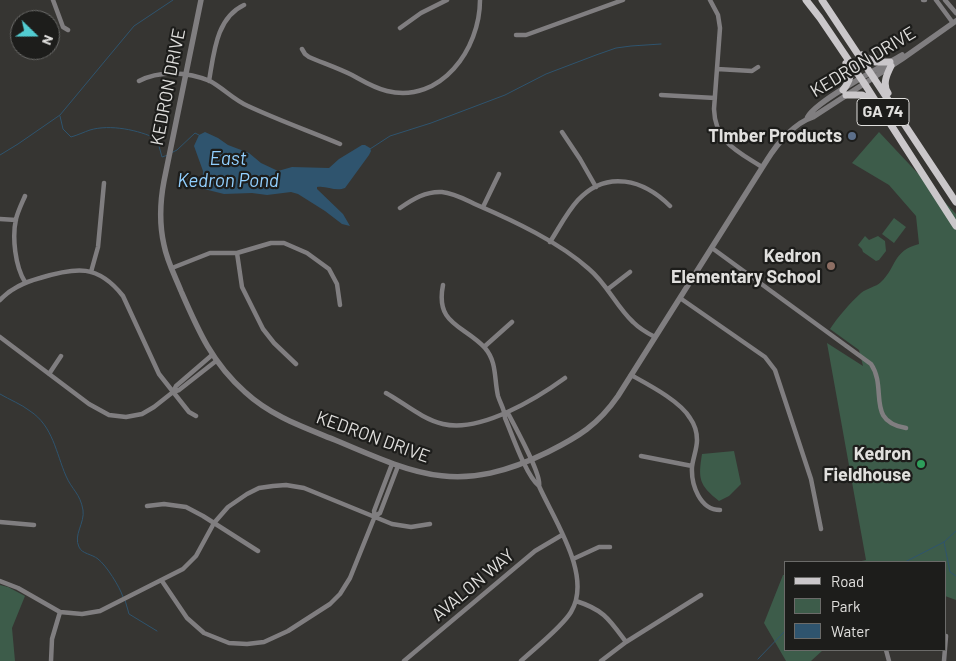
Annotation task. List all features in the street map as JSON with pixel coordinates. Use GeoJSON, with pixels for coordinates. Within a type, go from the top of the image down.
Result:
{"type":"FeatureCollection","features":[{"type":"Feature","properties":{"kind":"main road","name":"GA 74"},"geometry":{"type":"LineString","coordinates":[[806,0],[909,130],[956,202]]}},
{"type":"Feature","properties":{"kind":"main road","name":"GA 74"},"geometry":{"type":"LineString","coordinates":[[822,0],[857,52],[876,102],[956,226]]}},
{"type":"Feature","properties":{"kind":"main road"},"geometry":{"type":"LineString","coordinates":[[820,18],[824,30],[848,66],[849,80],[844,92],[862,95],[876,102]]}},
{"type":"Feature","properties":{"kind":"main road"},"geometry":{"type":"LineString","coordinates":[[857,52],[868,60],[890,64],[885,79],[885,89],[905,118],[909,130]]}},
{"type":"Feature","properties":{"kind":"main road"},"geometry":{"type":"LineString","coordinates":[[867,78],[876,87],[898,120],[913,137]]}},
{"type":"Feature","properties":{"kind":"street"},"geometry":{"type":"LineString","coordinates":[[53,0],[63,27],[68,30]]}},
{"type":"Feature","properties":{"kind":"street","name":"KEDRON DRIVE"},"geometry":{"type":"LineString","coordinates":[[201,0],[161,197],[162,233],[167,257],[200,334],[214,358],[245,392],[269,411],[395,465],[430,475],[460,477],[488,474],[524,463],[567,442],[591,427],[612,404],[632,375],[654,337],[762,167],[780,142],[807,118],[812,117],[844,92],[955,22]]}},
{"type":"Feature","properties":{"kind":"street"},"geometry":{"type":"LineString","coordinates":[[400,28],[421,12],[447,0]]}},
{"type":"Feature","properties":{"kind":"street"},"geometry":{"type":"LineString","coordinates":[[302,49],[309,57],[381,89],[398,93],[419,90],[440,82],[459,64],[478,22],[480,0]]}},
{"type":"Feature","properties":{"kind":"street"},"geometry":{"type":"LineString","coordinates":[[516,35],[526,35],[623,0]]}},
{"type":"Feature","properties":{"kind":"street"},"geometry":{"type":"LineString","coordinates":[[710,0],[720,22],[715,98],[716,122],[724,139],[732,148],[762,167]]}},
{"type":"Feature","properties":{"kind":"street"},"geometry":{"type":"LineString","coordinates":[[936,0],[955,22]]}},
{"type":"Feature","properties":{"kind":"street"},"geometry":{"type":"LineString","coordinates":[[945,0],[956,13]]}},
{"type":"Feature","properties":{"kind":"street"},"geometry":{"type":"LineString","coordinates":[[209,81],[222,25],[228,16],[244,5]]}},
{"type":"Feature","properties":{"kind":"street"},"geometry":{"type":"LineString","coordinates":[[717,69],[752,70],[758,67]]}},
{"type":"Feature","properties":{"kind":"street"},"geometry":{"type":"LineString","coordinates":[[139,81],[159,74],[186,75],[209,81],[246,106],[340,144]]}},
{"type":"Feature","properties":{"kind":"street"},"geometry":{"type":"LineString","coordinates":[[661,95],[715,98]]}},
{"type":"Feature","properties":{"kind":"street"},"geometry":{"type":"LineString","coordinates":[[562,132],[596,187]]}},
{"type":"Feature","properties":{"kind":"street"},"geometry":{"type":"LineString","coordinates":[[483,207],[499,174]]}},
{"type":"Feature","properties":{"kind":"street"},"geometry":{"type":"LineString","coordinates":[[550,242],[578,200],[596,187],[612,182],[630,181],[651,190],[670,206]]}},
{"type":"Feature","properties":{"kind":"street"},"geometry":{"type":"LineString","coordinates":[[91,272],[98,247],[104,184]]}},
{"type":"Feature","properties":{"kind":"street"},"geometry":{"type":"LineString","coordinates":[[400,208],[425,194],[442,192],[458,196],[525,227],[581,262],[599,278],[632,321],[654,337]]}},
{"type":"Feature","properties":{"kind":"street"},"geometry":{"type":"LineString","coordinates":[[24,196],[16,220],[15,235],[17,262],[25,282]]}},
{"type":"Feature","properties":{"kind":"street"},"geometry":{"type":"LineString","coordinates":[[0,219],[16,220]]}},
{"type":"Feature","properties":{"kind":"street"},"geometry":{"type":"LineString","coordinates":[[172,268],[210,253],[237,253],[271,243],[284,244],[297,248],[317,259],[329,269],[337,284],[340,304]]}},
{"type":"Feature","properties":{"kind":"street"},"geometry":{"type":"LineString","coordinates":[[712,248],[871,364],[878,377],[881,412],[886,420],[894,426],[906,428]]}},
{"type":"Feature","properties":{"kind":"street"},"geometry":{"type":"LineString","coordinates":[[237,253],[242,287],[263,329],[274,343],[296,364]]}},
{"type":"Feature","properties":{"kind":"street"},"geometry":{"type":"LineString","coordinates":[[0,300],[25,282],[66,270],[91,272],[111,283],[123,296],[153,365],[189,412],[196,416]]}},
{"type":"Feature","properties":{"kind":"street"},"geometry":{"type":"LineString","coordinates":[[608,289],[630,272]]}},
{"type":"Feature","properties":{"kind":"street"},"geometry":{"type":"LineString","coordinates":[[443,284],[441,298],[448,316],[457,327],[484,347],[494,362],[499,398],[505,412],[505,418],[524,463],[539,486],[573,559],[578,578],[576,601],[566,618],[521,661]]}},
{"type":"Feature","properties":{"kind":"street"},"geometry":{"type":"LineString","coordinates":[[680,298],[766,357],[775,370],[811,478],[821,529]]}},
{"type":"Feature","properties":{"kind":"street"},"geometry":{"type":"LineString","coordinates":[[484,347],[512,322]]}},
{"type":"Feature","properties":{"kind":"street"},"geometry":{"type":"LineString","coordinates":[[0,337],[99,410],[119,417],[142,414],[154,407],[173,392],[179,390],[214,358]]}},
{"type":"Feature","properties":{"kind":"street"},"geometry":{"type":"LineString","coordinates":[[49,374],[61,356]]}},
{"type":"Feature","properties":{"kind":"street"},"geometry":{"type":"LineString","coordinates":[[632,375],[684,409],[691,418],[697,442],[692,466],[694,486],[701,500],[710,508],[720,510]]}},
{"type":"Feature","properties":{"kind":"street"},"geometry":{"type":"LineString","coordinates":[[386,393],[420,414],[442,424],[456,426],[472,424],[505,412],[540,394],[565,378]]}},
{"type":"Feature","properties":{"kind":"street"},"geometry":{"type":"LineString","coordinates":[[505,412],[509,415],[531,460],[539,479],[539,486]]}},
{"type":"Feature","properties":{"kind":"street"},"geometry":{"type":"LineString","coordinates":[[641,456],[692,466]]}},
{"type":"Feature","properties":{"kind":"street"},"geometry":{"type":"LineString","coordinates":[[162,581],[187,618],[204,633],[219,640],[235,644],[253,644],[284,634],[340,594],[350,578],[375,516],[380,513],[395,465]]}},
{"type":"Feature","properties":{"kind":"street"},"geometry":{"type":"LineString","coordinates":[[0,581],[18,588],[60,612],[92,614],[122,601],[183,569],[200,551],[214,523],[237,499],[259,488],[272,486],[286,485],[304,488],[392,524],[411,526],[430,524]]}},
{"type":"Feature","properties":{"kind":"street"},"geometry":{"type":"LineString","coordinates":[[147,506],[164,504],[186,507],[258,551]]}},
{"type":"Feature","properties":{"kind":"street"},"geometry":{"type":"LineString","coordinates":[[0,522],[34,525]]}},
{"type":"Feature","properties":{"kind":"street","name":"AVALON WAY"},"geometry":{"type":"LineString","coordinates":[[404,661],[535,551],[562,535]]}},
{"type":"Feature","properties":{"kind":"street"},"geometry":{"type":"LineString","coordinates":[[573,559],[599,547],[610,547]]}},
{"type":"Feature","properties":{"kind":"street"},"geometry":{"type":"LineString","coordinates":[[601,661],[626,642],[701,595]]}},
{"type":"Feature","properties":{"kind":"street"},"geometry":{"type":"LineString","coordinates":[[576,601],[595,608],[604,614],[626,642]]}},
{"type":"Feature","properties":{"kind":"street"},"geometry":{"type":"LineString","coordinates":[[51,661],[52,639],[60,612]]}},
{"type":"Feature","properties":{"kind":"green space"},"geometry":{"type":"Polygon","coordinates":[[[879,132],[956,214],[956,600],[946,596],[946,561],[862,561],[866,560],[827,343],[863,366],[859,350],[830,329],[861,293],[881,282],[899,255],[910,247],[919,244],[916,216],[889,185],[852,163],[879,132]]]}},
{"type":"Feature","properties":{"kind":"green space"},"geometry":{"type":"Polygon","coordinates":[[[894,218],[906,227],[894,243],[882,234],[894,218]]]}},
{"type":"Feature","properties":{"kind":"green space"},"geometry":{"type":"Polygon","coordinates":[[[865,236],[869,240],[878,236],[885,241],[886,251],[879,260],[876,261],[863,252],[858,245],[865,236]]]}},
{"type":"Feature","properties":{"kind":"green space"},"geometry":{"type":"Polygon","coordinates":[[[734,451],[741,484],[729,496],[719,501],[707,490],[700,476],[702,454],[734,451]]]}},
{"type":"Feature","properties":{"kind":"green space"},"geometry":{"type":"Polygon","coordinates":[[[784,575],[784,651],[822,651],[811,661],[786,661],[764,623],[784,575]]]}},
{"type":"Feature","properties":{"kind":"green space"},"geometry":{"type":"Polygon","coordinates":[[[0,585],[25,596],[12,628],[15,661],[0,661],[0,585]]]}},
{"type":"Feature","properties":{"kind":"water","name":"East Kedron Pond"},"geometry":{"type":"Polygon","coordinates":[[[205,132],[228,145],[249,153],[261,163],[278,171],[292,167],[329,168],[339,159],[362,145],[370,148],[369,155],[345,188],[317,187],[343,214],[350,226],[342,224],[298,194],[291,192],[267,195],[252,193],[224,194],[202,188],[203,171],[194,146],[199,135],[205,132]]]}},
{"type":"Feature","properties":{"kind":"waterway"},"geometry":{"type":"LineString","coordinates":[[0,155],[60,115],[134,26],[173,0]]}},
{"type":"Feature","properties":{"kind":"waterway"},"geometry":{"type":"LineString","coordinates":[[370,149],[390,136],[431,123],[505,95],[546,74],[596,55],[616,48],[661,44]]}},
{"type":"Feature","properties":{"kind":"waterway"},"geometry":{"type":"LineString","coordinates":[[60,116],[63,129],[71,137],[98,128],[124,129],[157,139],[162,157],[168,155]]}},
{"type":"Feature","properties":{"kind":"waterway"},"geometry":{"type":"LineString","coordinates":[[171,153],[177,150],[195,133],[199,135]]}},
{"type":"Feature","properties":{"kind":"waterway"},"geometry":{"type":"LineString","coordinates":[[0,394],[23,406],[38,417],[49,432],[66,476],[82,504],[83,515],[77,538],[79,547],[82,551],[96,557],[101,562],[112,576],[123,597]]}},
{"type":"Feature","properties":{"kind":"waterway"},"geometry":{"type":"LineString","coordinates":[[907,561],[944,542],[956,531]]}},
{"type":"Feature","properties":{"kind":"waterway"},"geometry":{"type":"LineString","coordinates":[[944,542],[950,572],[956,576]]}},
{"type":"Feature","properties":{"kind":"waterway"},"geometry":{"type":"LineString","coordinates":[[125,600],[129,614],[157,631]]}},
{"type":"Feature","properties":{"kind":"waterway"},"geometry":{"type":"LineString","coordinates":[[758,659],[784,632]]}},
{"type":"Feature","properties":{"kind":"place","name":"TImber Products"},"geometry":{"type":"Point","coordinates":[852,136]}},
{"type":"Feature","properties":{"kind":"place","name":"Kedron Elementary School"},"geometry":{"type":"Point","coordinates":[831,266]}},
{"type":"Feature","properties":{"kind":"place","name":"Kedron Fieldhouse"},"geometry":{"type":"Point","coordinates":[921,464]}}]}
